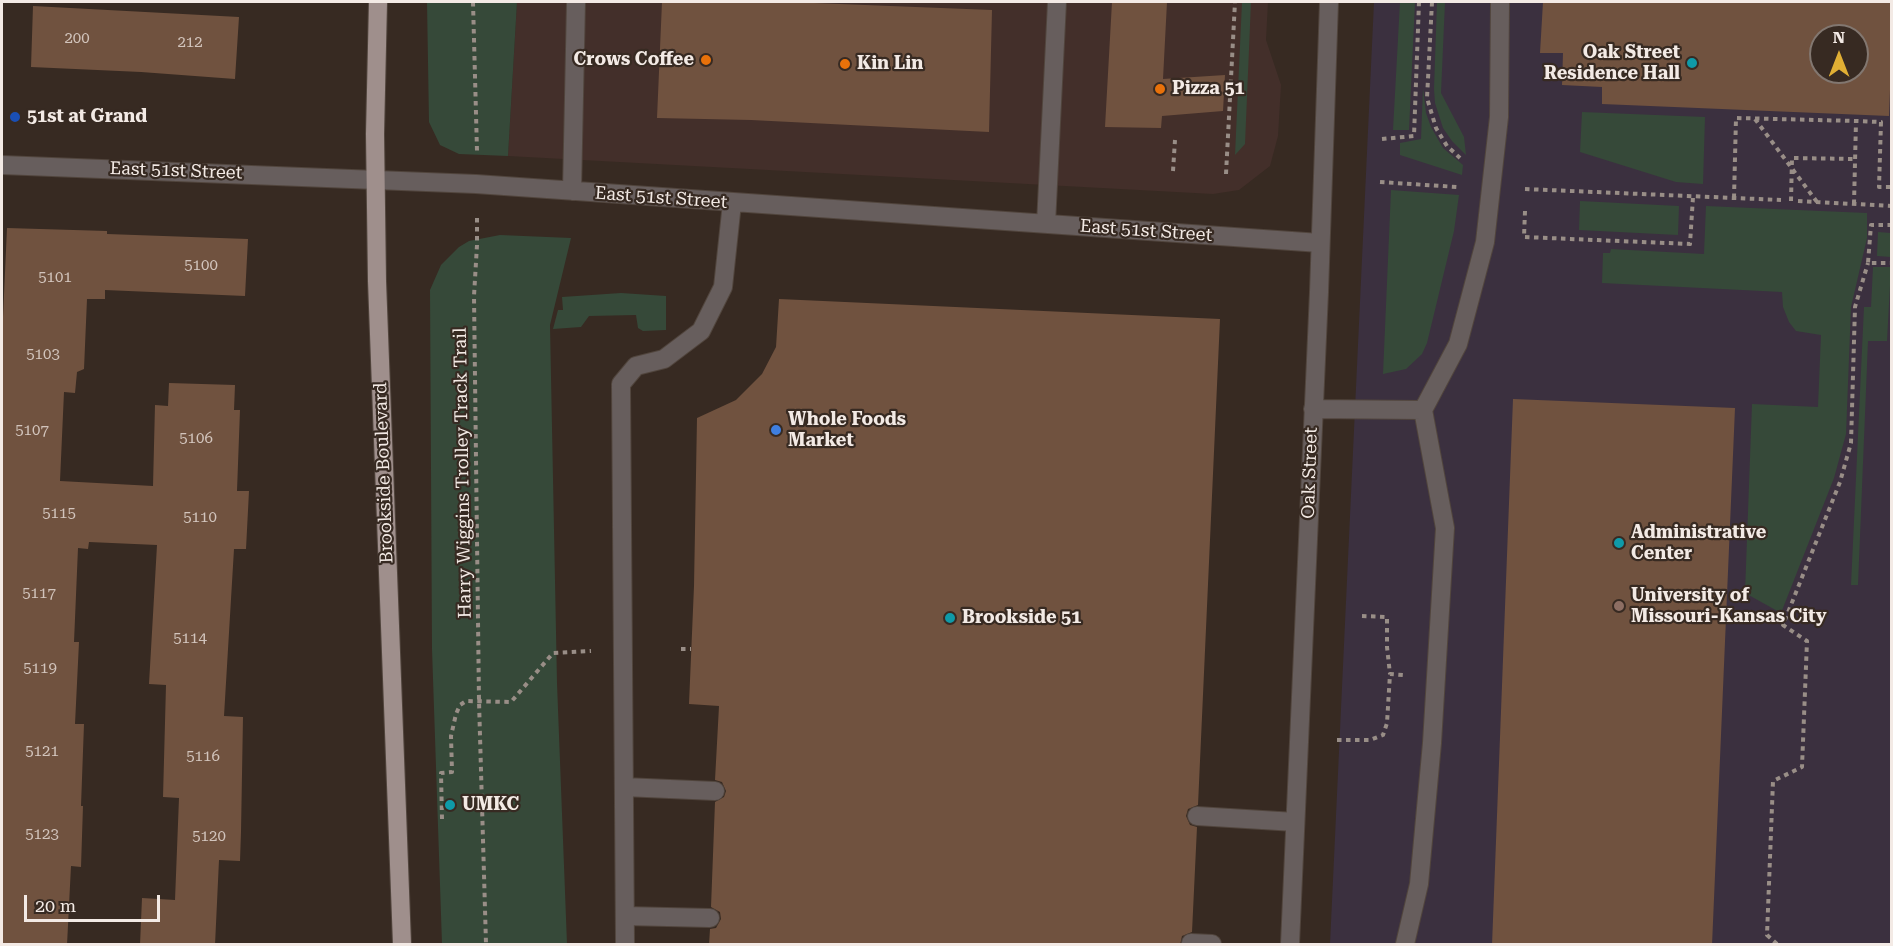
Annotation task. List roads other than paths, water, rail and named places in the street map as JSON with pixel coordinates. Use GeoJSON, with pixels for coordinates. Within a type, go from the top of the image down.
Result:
{"type":"FeatureCollection","features":[{"type":"Feature","properties":{"kind":"main road","name":"Brookside Boulevard"},"geometry":{"type":"LineString","coordinates":[[378,2],[376,179],[385,516],[402,945]]}},
{"type":"Feature","properties":{"kind":"street"},"geometry":{"type":"LineString","coordinates":[[572,191],[576,2]]}},
{"type":"Feature","properties":{"kind":"street"},"geometry":{"type":"LineString","coordinates":[[1046,224],[1057,2]]}},
{"type":"Feature","properties":{"kind":"street","name":"Oak Street"},"geometry":{"type":"LineString","coordinates":[[1290,945],[1329,2]]}},
{"type":"Feature","properties":{"kind":"street"},"geometry":{"type":"LineString","coordinates":[[1405,945],[1419,884],[1432,743],[1445,528],[1423,410],[1458,344],[1485,242],[1499,117],[1500,2]]}},
{"type":"Feature","properties":{"kind":"street","name":"East 51st Street"},"geometry":{"type":"LineString","coordinates":[[2,165],[476,184],[1320,243]]}},
{"type":"Feature","properties":{"kind":"street"},"geometry":{"type":"LineString","coordinates":[[625,945],[621,384],[636,366],[664,359],[701,331],[723,287],[732,203]]}},
{"type":"Feature","properties":{"kind":"street"},"geometry":{"type":"LineString","coordinates":[[1313,409],[1423,410]]}},
{"type":"Feature","properties":{"kind":"street"},"geometry":{"type":"LineString","coordinates":[[624,787],[715,790]]}},
{"type":"Feature","properties":{"kind":"street"},"geometry":{"type":"LineString","coordinates":[[1197,816],[1295,822]]}},
{"type":"Feature","properties":{"kind":"street"},"geometry":{"type":"LineString","coordinates":[[625,916],[710,918]]}},
{"type":"Feature","properties":{"kind":"street"},"geometry":{"type":"LineString","coordinates":[[1191,943],[1212,945]]}},
{"type":"Feature","properties":{"kind":"place","name":"Crows Coffee"},"geometry":{"type":"Point","coordinates":[706,60]}},
{"type":"Feature","properties":{"kind":"place","name":"Oak Street Residence Hall"},"geometry":{"type":"Point","coordinates":[1692,63]}},
{"type":"Feature","properties":{"kind":"place","name":"Kin Lin"},"geometry":{"type":"Point","coordinates":[845,64]}},
{"type":"Feature","properties":{"kind":"place","name":"Pizza 51"},"geometry":{"type":"Point","coordinates":[1160,89]}},
{"type":"Feature","properties":{"kind":"place","name":"51st at Grand"},"geometry":{"type":"Point","coordinates":[15,117]}},
{"type":"Feature","properties":{"kind":"place","name":"Whole Foods Market"},"geometry":{"type":"Point","coordinates":[776,430]}},
{"type":"Feature","properties":{"kind":"place","name":"Administrative Center"},"geometry":{"type":"Point","coordinates":[1619,543]}},
{"type":"Feature","properties":{"kind":"place","name":"University of Missouri-Kansas City"},"geometry":{"type":"Point","coordinates":[1619,606]}},
{"type":"Feature","properties":{"kind":"place","name":"Brookside 51"},"geometry":{"type":"Point","coordinates":[950,618]}},
{"type":"Feature","properties":{"kind":"place","name":"UMKC"},"geometry":{"type":"Point","coordinates":[450,805]}}]}
